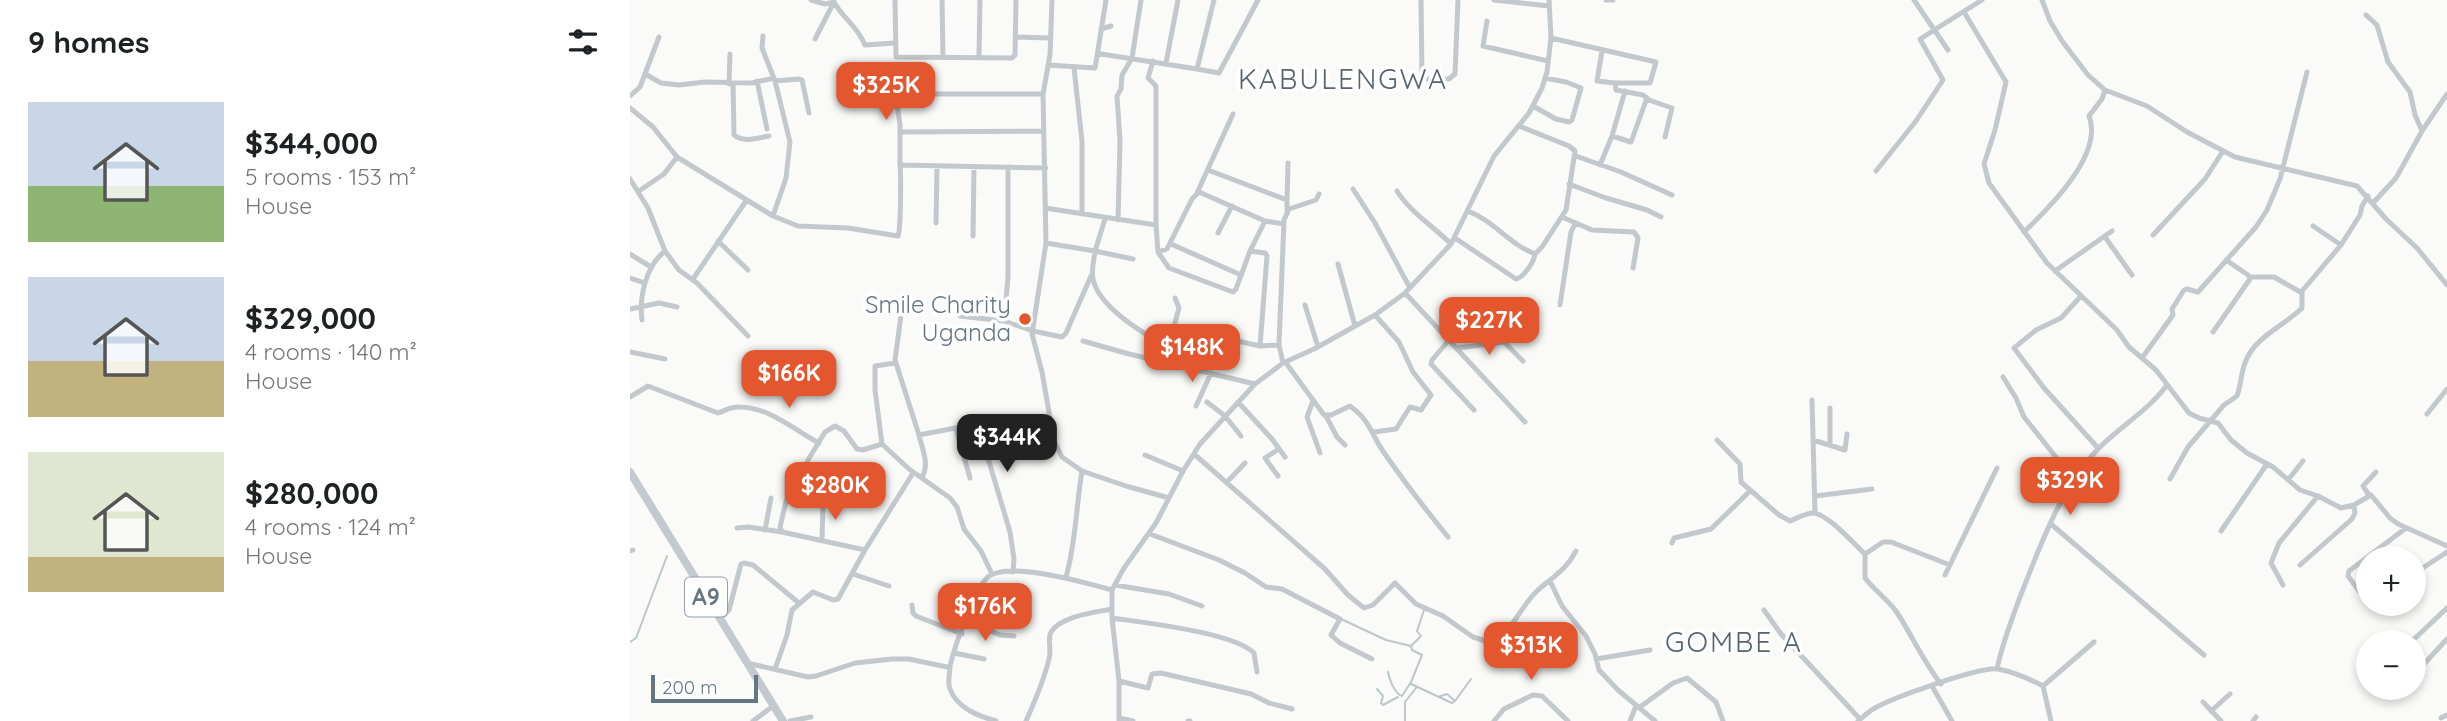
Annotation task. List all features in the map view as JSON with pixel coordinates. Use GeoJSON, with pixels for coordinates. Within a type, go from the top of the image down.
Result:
{"type":"FeatureCollection","features":[{"type":"Feature","properties":{"kind":"main road","name":"A9"},"geometry":{"type":"LineString","coordinates":[[630,472],[783,721]]}},
{"type":"Feature","properties":{"kind":"street"},"geometry":{"type":"LineString","coordinates":[[811,0],[825,4],[834,2]]}},
{"type":"Feature","properties":{"kind":"street"},"geometry":{"type":"LineString","coordinates":[[895,0],[895,57],[1014,58],[1016,0]]}},
{"type":"Feature","properties":{"kind":"street"},"geometry":{"type":"LineString","coordinates":[[942,0],[943,57]]}},
{"type":"Feature","properties":{"kind":"street"},"geometry":{"type":"LineString","coordinates":[[979,0],[979,57]]}},
{"type":"Feature","properties":{"kind":"street"},"geometry":{"type":"LineString","coordinates":[[1052,0],[1043,131],[1046,243],[1033,341],[1042,372],[1054,441],[1062,457],[1082,471],[1169,498]]}},
{"type":"Feature","properties":{"kind":"street"},"geometry":{"type":"LineString","coordinates":[[1048,65],[1095,68],[1106,0]]}},
{"type":"Feature","properties":{"kind":"street"},"geometry":{"type":"LineString","coordinates":[[1118,220],[1120,141],[1117,96],[1121,89],[1122,75],[1132,58],[1141,0]]}},
{"type":"Feature","properties":{"kind":"street"},"geometry":{"type":"LineString","coordinates":[[1166,63],[1178,0]]}},
{"type":"Feature","properties":{"kind":"street"},"geometry":{"type":"LineString","coordinates":[[1197,69],[1214,0]]}},
{"type":"Feature","properties":{"kind":"street"},"geometry":{"type":"LineString","coordinates":[[1097,56],[1101,54],[1132,58],[1219,73],[1258,0]]}},
{"type":"Feature","properties":{"kind":"street"},"geometry":{"type":"LineString","coordinates":[[1422,0],[1422,75],[1425,79],[1449,79],[1455,74],[1458,0]]}},
{"type":"Feature","properties":{"kind":"street"},"geometry":{"type":"LineString","coordinates":[[1133,721],[1119,720],[1119,681],[1112,618],[1114,587],[1134,552],[1150,534],[1183,471],[1207,435],[1255,384],[1284,363],[1375,315],[1410,288],[1451,244],[1494,156],[1533,106],[1545,78],[1548,61],[1551,38],[1549,3],[1494,0]]}},
{"type":"Feature","properties":{"kind":"street"},"geometry":{"type":"LineString","coordinates":[[1606,0],[1613,0]]}},
{"type":"Feature","properties":{"kind":"street"},"geometry":{"type":"LineString","coordinates":[[1914,0],[1948,50]]}},
{"type":"Feature","properties":{"kind":"street"},"geometry":{"type":"LineString","coordinates":[[1877,171],[1916,121],[1943,80],[1920,42],[1923,36],[1982,0]]}},
{"type":"Feature","properties":{"kind":"street"},"geometry":{"type":"LineString","coordinates":[[2042,0],[2062,41],[2088,75],[2105,90],[2147,106],[2187,132],[2240,159],[2359,187],[2386,219],[2417,248],[2447,285]]}},
{"type":"Feature","properties":{"kind":"street"},"geometry":{"type":"LineString","coordinates":[[815,39],[834,2]]}},
{"type":"Feature","properties":{"kind":"street"},"geometry":{"type":"LineString","coordinates":[[834,2],[841,15],[860,33],[864,44],[895,43]]}},
{"type":"Feature","properties":{"kind":"street"},"geometry":{"type":"LineString","coordinates":[[1964,12],[2006,79],[1995,130],[1984,164],[1984,174],[2055,271],[2117,330],[2123,341],[2156,370],[2189,412],[2218,423],[2231,440],[2300,490],[2341,508],[2354,505],[2369,495]]}},
{"type":"Feature","properties":{"kind":"street"},"geometry":{"type":"LineString","coordinates":[[2366,15],[2377,25],[2388,62],[2410,92],[2415,116],[2422,131]]}},
{"type":"Feature","properties":{"kind":"street"},"geometry":{"type":"LineString","coordinates":[[1486,21],[1483,46],[1548,61]]}},
{"type":"Feature","properties":{"kind":"street"},"geometry":{"type":"LineString","coordinates":[[1101,29],[1111,26]]}},
{"type":"Feature","properties":{"kind":"street"},"geometry":{"type":"LineString","coordinates":[[763,36],[762,48],[789,132],[790,152],[782,193],[772,216]]}},
{"type":"Feature","properties":{"kind":"street"},"geometry":{"type":"LineString","coordinates":[[630,96],[640,87],[659,37]]}},
{"type":"Feature","properties":{"kind":"street"},"geometry":{"type":"LineString","coordinates":[[1016,37],[1050,38]]}},
{"type":"Feature","properties":{"kind":"street"},"geometry":{"type":"LineString","coordinates":[[1551,38],[1656,62],[1650,83],[1597,80],[1602,51]]}},
{"type":"Feature","properties":{"kind":"street"},"geometry":{"type":"LineString","coordinates":[[730,54],[734,135],[739,139],[750,140],[769,136]]}},
{"type":"Feature","properties":{"kind":"street"},"geometry":{"type":"LineString","coordinates":[[1153,61],[1148,78],[1156,86],[1158,252],[1169,268],[1231,292],[1237,289],[1250,251],[1265,221]]}},
{"type":"Feature","properties":{"kind":"street"},"geometry":{"type":"LineString","coordinates":[[1074,68],[1082,141],[1082,214]]}},
{"type":"Feature","properties":{"kind":"street"},"geometry":{"type":"LineString","coordinates":[[2142,358],[2173,315],[2172,309],[2184,290],[2198,292],[2256,227],[2267,210],[2277,189],[2308,72]]}},
{"type":"Feature","properties":{"kind":"street"},"geometry":{"type":"LineString","coordinates":[[645,74],[661,83],[679,85],[799,79],[802,80],[809,113]]}},
{"type":"Feature","properties":{"kind":"street"},"geometry":{"type":"LineString","coordinates":[[1533,106],[1556,119],[1569,122],[1572,120],[1581,88],[1545,78]]}},
{"type":"Feature","properties":{"kind":"street"},"geometry":{"type":"LineString","coordinates":[[757,81],[767,129]]}},
{"type":"Feature","properties":{"kind":"street"},"geometry":{"type":"LineString","coordinates":[[1615,83],[1616,90],[1643,95],[1647,99],[1671,107],[1665,137]]}},
{"type":"Feature","properties":{"kind":"street"},"geometry":{"type":"LineString","coordinates":[[2024,232],[2048,208],[2081,167],[2092,131],[2088,117],[2102,99],[2105,90]]}},
{"type":"Feature","properties":{"kind":"street"},"geometry":{"type":"LineString","coordinates":[[1600,165],[1625,91]]}},
{"type":"Feature","properties":{"kind":"street"},"geometry":{"type":"LineString","coordinates":[[630,108],[653,127],[677,157],[772,216],[799,226],[848,228],[896,237],[901,227],[900,132],[896,97],[899,94],[1044,94]]}},
{"type":"Feature","properties":{"kind":"street"},"geometry":{"type":"LineString","coordinates":[[2373,202],[2396,178],[2422,131],[2447,94]]}},
{"type":"Feature","properties":{"kind":"street"},"geometry":{"type":"LineString","coordinates":[[1612,136],[1631,142],[1647,99]]}},
{"type":"Feature","properties":{"kind":"street"},"geometry":{"type":"LineString","coordinates":[[1158,252],[1165,251],[1171,244],[1233,114]]}},
{"type":"Feature","properties":{"kind":"street"},"geometry":{"type":"LineString","coordinates":[[1519,126],[1569,146],[1576,156],[1672,195]]}},
{"type":"Feature","properties":{"kind":"street"},"geometry":{"type":"LineString","coordinates":[[900,132],[1043,131]]}},
{"type":"Feature","properties":{"kind":"street"},"geometry":{"type":"LineString","coordinates":[[2153,235],[2205,179],[2222,151]]}},
{"type":"Feature","properties":{"kind":"street"},"geometry":{"type":"LineString","coordinates":[[1455,238],[1516,279],[1523,276],[1568,204],[1569,184],[1576,156]]}},
{"type":"Feature","properties":{"kind":"street"},"geometry":{"type":"LineString","coordinates":[[639,191],[664,174],[677,157]]}},
{"type":"Feature","properties":{"kind":"street"},"geometry":{"type":"LineString","coordinates":[[1289,163],[1279,345],[1284,363],[1345,445]]}},
{"type":"Feature","properties":{"kind":"street"},"geometry":{"type":"LineString","coordinates":[[900,164],[1046,168]]}},
{"type":"Feature","properties":{"kind":"street"},"geometry":{"type":"LineString","coordinates":[[936,223],[937,167]]}},
{"type":"Feature","properties":{"kind":"street"},"geometry":{"type":"LineString","coordinates":[[972,236],[974,167]]}},
{"type":"Feature","properties":{"kind":"street"},"geometry":{"type":"LineString","coordinates":[[1003,321],[1008,278],[1008,167]]}},
{"type":"Feature","properties":{"kind":"street"},"geometry":{"type":"LineString","coordinates":[[1208,170],[1287,200]]}},
{"type":"Feature","properties":{"kind":"street"},"geometry":{"type":"LineString","coordinates":[[630,179],[639,191],[665,251],[679,270],[693,279],[748,337]]}},
{"type":"Feature","properties":{"kind":"street"},"geometry":{"type":"LineString","coordinates":[[1569,184],[1647,209],[1661,217]]}},
{"type":"Feature","properties":{"kind":"street"},"geometry":{"type":"LineString","coordinates":[[1353,189],[1375,223],[1410,288]]}},
{"type":"Feature","properties":{"kind":"street"},"geometry":{"type":"LineString","coordinates":[[1397,191],[1410,208],[1451,244]]}},
{"type":"Feature","properties":{"kind":"street"},"geometry":{"type":"LineString","coordinates":[[1197,193],[1204,193],[1265,221],[1284,225]]}},
{"type":"Feature","properties":{"kind":"street"},"geometry":{"type":"LineString","coordinates":[[1287,211],[1316,200],[1319,194]]}},
{"type":"Feature","properties":{"kind":"street"},"geometry":{"type":"LineString","coordinates":[[2170,479],[2181,456],[2224,405],[2237,396],[2244,364],[2250,354],[2265,336],[2276,331],[2286,319],[2302,308],[2302,293],[2341,245],[2360,215],[2368,196]]}},
{"type":"Feature","properties":{"kind":"street"},"geometry":{"type":"LineString","coordinates":[[693,279],[746,201]]}},
{"type":"Feature","properties":{"kind":"street"},"geometry":{"type":"LineString","coordinates":[[1218,233],[1232,206]]}},
{"type":"Feature","properties":{"kind":"street"},"geometry":{"type":"LineString","coordinates":[[1045,208],[1156,225]]}},
{"type":"Feature","properties":{"kind":"street"},"geometry":{"type":"LineString","coordinates":[[1468,211],[1485,219],[1514,244],[1535,254]]}},
{"type":"Feature","properties":{"kind":"street"},"geometry":{"type":"LineString","coordinates":[[1562,217],[1592,230],[1634,232],[1637,238],[1633,268]]}},
{"type":"Feature","properties":{"kind":"street"},"geometry":{"type":"LineString","coordinates":[[1105,219],[1095,251],[1093,282],[1115,311],[1135,328],[1168,348]]}},
{"type":"Feature","properties":{"kind":"street"},"geometry":{"type":"LineString","coordinates":[[1560,304],[1571,232],[1575,224]]}},
{"type":"Feature","properties":{"kind":"street"},"geometry":{"type":"LineString","coordinates":[[2313,226],[2341,245]]}},
{"type":"Feature","properties":{"kind":"street"},"geometry":{"type":"LineString","coordinates":[[2055,271],[2112,231]]}},
{"type":"Feature","properties":{"kind":"street"},"geometry":{"type":"LineString","coordinates":[[2105,237],[2132,275]]}},
{"type":"Feature","properties":{"kind":"street"},"geometry":{"type":"LineString","coordinates":[[718,241],[748,270]]}},
{"type":"Feature","properties":{"kind":"street"},"geometry":{"type":"LineString","coordinates":[[1046,243],[1133,259]]}},
{"type":"Feature","properties":{"kind":"street"},"geometry":{"type":"LineString","coordinates":[[1171,244],[1241,275]]}},
{"type":"Feature","properties":{"kind":"street"},"geometry":{"type":"LineString","coordinates":[[642,320],[640,306],[645,283],[654,261],[665,251]]}},
{"type":"Feature","properties":{"kind":"street"},"geometry":{"type":"LineString","coordinates":[[1250,251],[1267,256],[1260,346]]}},
{"type":"Feature","properties":{"kind":"street"},"geometry":{"type":"LineString","coordinates":[[630,254],[652,267]]}},
{"type":"Feature","properties":{"kind":"street"},"geometry":{"type":"LineString","coordinates":[[2225,260],[2250,277],[2274,277],[2302,293]]}},
{"type":"Feature","properties":{"kind":"street"},"geometry":{"type":"LineString","coordinates":[[1338,264],[1355,326]]}},
{"type":"Feature","properties":{"kind":"street"},"geometry":{"type":"LineString","coordinates":[[960,316],[1003,321],[1059,337],[1065,335],[1092,273]]}},
{"type":"Feature","properties":{"kind":"street"},"geometry":{"type":"LineString","coordinates":[[2213,331],[2250,277]]}},
{"type":"Feature","properties":{"kind":"street"},"geometry":{"type":"LineString","coordinates":[[630,278],[645,283]]}},
{"type":"Feature","properties":{"kind":"street"},"geometry":{"type":"LineString","coordinates":[[1405,293],[1525,422]]}},
{"type":"Feature","properties":{"kind":"street"},"geometry":{"type":"LineString","coordinates":[[2081,296],[2061,318],[2036,330],[2014,348],[2044,388],[2098,448]]}},
{"type":"Feature","properties":{"kind":"street"},"geometry":{"type":"LineString","coordinates":[[1166,362],[1179,307],[1175,298]]}},
{"type":"Feature","properties":{"kind":"street"},"geometry":{"type":"LineString","coordinates":[[630,309],[659,303],[677,307]]}},
{"type":"Feature","properties":{"kind":"street"},"geometry":{"type":"LineString","coordinates":[[1305,305],[1318,347]]}},
{"type":"Feature","properties":{"kind":"street"},"geometry":{"type":"LineString","coordinates":[[902,308],[895,363],[926,462],[922,477]]}},
{"type":"Feature","properties":{"kind":"street"},"geometry":{"type":"LineString","coordinates":[[1374,432],[1396,429],[1410,407],[1421,410],[1431,395],[1413,373],[1399,342],[1375,315]]}},
{"type":"Feature","properties":{"kind":"street"},"geometry":{"type":"LineString","coordinates":[[1201,333],[1260,346],[1279,345]]}},
{"type":"Feature","properties":{"kind":"street"},"geometry":{"type":"LineString","coordinates":[[1449,340],[1431,364],[1474,410]]}},
{"type":"Feature","properties":{"kind":"street"},"geometry":{"type":"LineString","coordinates":[[1083,341],[1255,384]]}},
{"type":"Feature","properties":{"kind":"street"},"geometry":{"type":"LineString","coordinates":[[1457,348],[1504,341],[1523,361]]}},
{"type":"Feature","properties":{"kind":"street"},"geometry":{"type":"LineString","coordinates":[[630,352],[665,359]]}},
{"type":"Feature","properties":{"kind":"street"},"geometry":{"type":"LineString","coordinates":[[895,363],[875,366],[875,390],[882,444],[914,473],[955,503],[964,529],[981,551],[992,574]]}},
{"type":"Feature","properties":{"kind":"street"},"geometry":{"type":"LineString","coordinates":[[1196,406],[1211,373]]}},
{"type":"Feature","properties":{"kind":"street"},"geometry":{"type":"LineString","coordinates":[[2003,377],[2024,417],[2074,480]]}},
{"type":"Feature","properties":{"kind":"street"},"geometry":{"type":"LineString","coordinates":[[1997,669],[2006,634],[2033,563],[2074,480],[2098,448],[2137,416],[2168,385]]}},
{"type":"Feature","properties":{"kind":"street"},"geometry":{"type":"LineString","coordinates":[[630,397],[648,386],[718,413],[736,406],[757,410],[773,414],[819,443]]}},
{"type":"Feature","properties":{"kind":"street"},"geometry":{"type":"LineString","coordinates":[[2427,414],[2447,389]]}},
{"type":"Feature","properties":{"kind":"street"},"geometry":{"type":"LineString","coordinates":[[1812,400],[1815,513]]}},
{"type":"Feature","properties":{"kind":"street"},"geometry":{"type":"LineString","coordinates":[[1313,401],[1307,417],[1320,453]]}},
{"type":"Feature","properties":{"kind":"street"},"geometry":{"type":"LineString","coordinates":[[1207,402],[1225,416],[1241,436]]}},
{"type":"Feature","properties":{"kind":"street"},"geometry":{"type":"LineString","coordinates":[[1238,402],[1285,457]]}},
{"type":"Feature","properties":{"kind":"street"},"geometry":{"type":"LineString","coordinates":[[1326,416],[1350,406],[1368,423],[1378,445],[1406,485],[1448,537]]}},
{"type":"Feature","properties":{"kind":"street"},"geometry":{"type":"LineString","coordinates":[[1830,408],[1830,445]]}},
{"type":"Feature","properties":{"kind":"street"},"geometry":{"type":"LineString","coordinates":[[919,435],[971,425],[980,430],[1010,532],[1013,572]]}},
{"type":"Feature","properties":{"kind":"street"},"geometry":{"type":"LineString","coordinates":[[782,532],[780,527],[789,489],[801,479],[808,460],[827,429],[835,426],[844,431],[858,449],[882,444]]}},
{"type":"Feature","properties":{"kind":"street"},"geometry":{"type":"LineString","coordinates":[[956,429],[970,478]]}},
{"type":"Feature","properties":{"kind":"street"},"geometry":{"type":"LineString","coordinates":[[1813,440],[1845,450],[1847,434]]}},
{"type":"Feature","properties":{"kind":"street"},"geometry":{"type":"LineString","coordinates":[[1717,440],[1740,464],[1740,480],[1749,491],[1788,520],[1815,513],[1826,518],[1866,554]]}},
{"type":"Feature","properties":{"kind":"street"},"geometry":{"type":"LineString","coordinates":[[1278,476],[1265,458],[1279,449]]}},
{"type":"Feature","properties":{"kind":"street"},"geometry":{"type":"LineString","coordinates":[[1195,454],[1325,569],[1348,595],[1364,608],[1373,605],[1395,583],[1416,604],[1443,616],[1480,640],[1498,642],[1539,590],[1565,569],[1576,551]]}},
{"type":"Feature","properties":{"kind":"street"},"geometry":{"type":"LineString","coordinates":[[1145,455],[1183,471]]}},
{"type":"Feature","properties":{"kind":"street"},"geometry":{"type":"LineString","coordinates":[[2288,481],[2303,461]]}},
{"type":"Feature","properties":{"kind":"street"},"geometry":{"type":"LineString","coordinates":[[1227,482],[1245,463]]}},
{"type":"Feature","properties":{"kind":"street"},"geometry":{"type":"LineString","coordinates":[[2221,531],[2267,464]]}},
{"type":"Feature","properties":{"kind":"street"},"geometry":{"type":"LineString","coordinates":[[1945,575],[1997,468]]}},
{"type":"Feature","properties":{"kind":"street"},"geometry":{"type":"LineString","coordinates":[[1066,577],[1072,553],[1082,471]]}},
{"type":"Feature","properties":{"kind":"street"},"geometry":{"type":"LineString","coordinates":[[2376,472],[2363,486],[2390,518],[2406,528],[2447,545]]}},
{"type":"Feature","properties":{"kind":"street"},"geometry":{"type":"LineString","coordinates":[[775,669],[787,635],[789,617],[799,603],[814,592],[838,600],[865,550],[914,473]]}},
{"type":"Feature","properties":{"kind":"street"},"geometry":{"type":"LineString","coordinates":[[1815,496],[1872,489]]}},
{"type":"Feature","properties":{"kind":"street"},"geometry":{"type":"LineString","coordinates":[[1672,543],[1674,538],[1682,535],[1712,529],[1749,491]]}},
{"type":"Feature","properties":{"kind":"street"},"geometry":{"type":"LineString","coordinates":[[2283,585],[2272,563],[2277,548],[2318,496]]}},
{"type":"Feature","properties":{"kind":"street"},"geometry":{"type":"LineString","coordinates":[[765,530],[771,498]]}},
{"type":"Feature","properties":{"kind":"street"},"geometry":{"type":"LineString","coordinates":[[822,541],[823,503]]}},
{"type":"Feature","properties":{"kind":"street"},"geometry":{"type":"LineString","coordinates":[[2300,565],[2352,519],[2355,513],[2354,505]]}},
{"type":"Feature","properties":{"kind":"street"},"geometry":{"type":"LineString","coordinates":[[748,527],[749,519]]}},
{"type":"Feature","properties":{"kind":"street"},"geometry":{"type":"LineString","coordinates":[[2051,524],[2204,655]]}},
{"type":"Feature","properties":{"kind":"street"},"geometry":{"type":"LineString","coordinates":[[737,528],[782,532],[865,550]]}},
{"type":"Feature","properties":{"kind":"street"},"geometry":{"type":"LineString","coordinates":[[2382,546],[2406,528]]}},
{"type":"Feature","properties":{"kind":"street"},"geometry":{"type":"LineString","coordinates":[[1150,534],[1219,560],[1266,587],[1282,589],[1340,619],[1331,635],[1340,643],[1372,659]]}},
{"type":"Feature","properties":{"kind":"street"},"geometry":{"type":"LineString","coordinates":[[1866,554],[1883,542],[1891,542],[1950,565]]}},
{"type":"Feature","properties":{"kind":"street"},"geometry":{"type":"LineString","coordinates":[[2426,566],[2447,552]]}},
{"type":"Feature","properties":{"kind":"street"},"geometry":{"type":"LineString","coordinates":[[1866,554],[1865,578],[1895,610],[1941,684]]}},
{"type":"Feature","properties":{"kind":"street"},"geometry":{"type":"LineString","coordinates":[[720,619],[730,610],[741,564],[744,563],[753,565],[799,603]]}},
{"type":"Feature","properties":{"kind":"street"},"geometry":{"type":"LineString","coordinates":[[2356,566],[2349,571],[2348,576],[2356,587]]}},
{"type":"Feature","properties":{"kind":"street"},"geometry":{"type":"LineString","coordinates":[[996,721],[975,714],[959,703],[949,688],[950,666],[976,593],[984,580],[992,574],[1013,572],[1066,577],[1169,594],[1202,606]]}},
{"type":"Feature","properties":{"kind":"street"},"geometry":{"type":"LineString","coordinates":[[853,574],[889,586]]}},
{"type":"Feature","properties":{"kind":"street"},"geometry":{"type":"LineString","coordinates":[[1550,582],[1557,600],[1586,636],[1599,670],[1655,721]]}},
{"type":"Feature","properties":{"kind":"street"},"geometry":{"type":"LineString","coordinates":[[912,605],[912,613],[962,634]]}},
{"type":"Feature","properties":{"kind":"street"},"geometry":{"type":"LineString","coordinates":[[2424,630],[2447,608]]}},
{"type":"Feature","properties":{"kind":"street"},"geometry":{"type":"LineString","coordinates":[[1026,721],[1049,660],[1050,636],[1054,629],[1075,617],[1112,609]]}},
{"type":"Feature","properties":{"kind":"street"},"geometry":{"type":"LineString","coordinates":[[1764,610],[1781,634],[1859,720],[1897,697],[1968,674],[1997,669],[2026,678],[2043,687],[2051,721]]}},
{"type":"Feature","properties":{"kind":"street"},"geometry":{"type":"LineString","coordinates":[[1112,618],[1209,635],[1244,646],[1254,653],[1257,672]]}},
{"type":"Feature","properties":{"kind":"street"},"geometry":{"type":"LineString","coordinates":[[966,620],[1000,635],[1014,636]]}},
{"type":"Feature","properties":{"kind":"street"},"geometry":{"type":"LineString","coordinates":[[2426,662],[2447,639]]}},
{"type":"Feature","properties":{"kind":"street"},"geometry":{"type":"LineString","coordinates":[[2043,687],[2094,642]]}},
{"type":"Feature","properties":{"kind":"street"},"geometry":{"type":"LineString","coordinates":[[1597,659],[1650,650]]}},
{"type":"Feature","properties":{"kind":"street"},"geometry":{"type":"LineString","coordinates":[[954,653],[984,659]]}},
{"type":"Feature","properties":{"kind":"street"},"geometry":{"type":"LineString","coordinates":[[747,663],[797,675],[816,676],[855,663],[901,659],[938,667],[950,666]]}},
{"type":"Feature","properties":{"kind":"street"},"geometry":{"type":"LineString","coordinates":[[1119,681],[1148,688],[1152,674],[1161,673],[1251,694],[1269,703],[1292,709]]}},
{"type":"Feature","properties":{"kind":"street"},"geometry":{"type":"LineString","coordinates":[[1630,721],[1638,707],[1674,683],[1687,678],[1716,702],[1723,721]]}},
{"type":"Feature","properties":{"kind":"street"},"geometry":{"type":"LineString","coordinates":[[1932,686],[1951,721]]}},
{"type":"Feature","properties":{"kind":"street"},"geometry":{"type":"LineString","coordinates":[[2211,711],[2230,694]]}},
{"type":"Feature","properties":{"kind":"street"},"geometry":{"type":"LineString","coordinates":[[1494,721],[1504,709],[1534,695],[1542,696],[1568,721]]}},
{"type":"Feature","properties":{"kind":"street"},"geometry":{"type":"LineString","coordinates":[[2203,702],[2221,721]]}},
{"type":"Feature","properties":{"kind":"street"},"geometry":{"type":"LineString","coordinates":[[753,721],[774,706]]}},
{"type":"Feature","properties":{"kind":"street"},"geometry":{"type":"LineString","coordinates":[[1869,712],[1874,721]]}},
{"type":"Feature","properties":{"kind":"street"},"geometry":{"type":"LineString","coordinates":[[790,721],[811,717]]}},
{"type":"Feature","properties":{"kind":"waterway"},"geometry":{"type":"LineString","coordinates":[[630,642],[636,638],[667,556]]}},
{"type":"Feature","properties":{"kind":"waterway"},"geometry":{"type":"LineString","coordinates":[[1411,646],[1421,636],[1417,631],[1424,610]]}},
{"type":"Feature","properties":{"kind":"waterway"},"geometry":{"type":"LineString","coordinates":[[1341,619],[1386,640],[1411,646],[1412,650],[1422,655],[1402,696],[1395,689],[1388,672]]}},
{"type":"Feature","properties":{"kind":"waterway"},"geometry":{"type":"LineString","coordinates":[[1438,697],[1447,694],[1455,701],[1471,679]]}},
{"type":"Feature","properties":{"kind":"waterway"},"geometry":{"type":"LineString","coordinates":[[1411,684],[1452,703],[1455,701]]}},
{"type":"Feature","properties":{"kind":"waterway"},"geometry":{"type":"LineString","coordinates":[[1405,721],[1405,702],[1416,688]]}},
{"type":"Feature","properties":{"kind":"waterway"},"geometry":{"type":"LineString","coordinates":[[1377,689],[1383,696],[1383,705],[1398,697]]}},
{"type":"Feature","properties":{"kind":"place","name":"Smile Charity Uganda"},"geometry":{"type":"Point","coordinates":[1025,319]}},
{"type":"Feature","properties":{"kind":"district","name":"KABULENGWA"},"geometry":{"type":"Point","coordinates":[1343,79]}},
{"type":"Feature","properties":{"kind":"district","name":"GOMBE A"},"geometry":{"type":"Point","coordinates":[1734,642]}}]}
